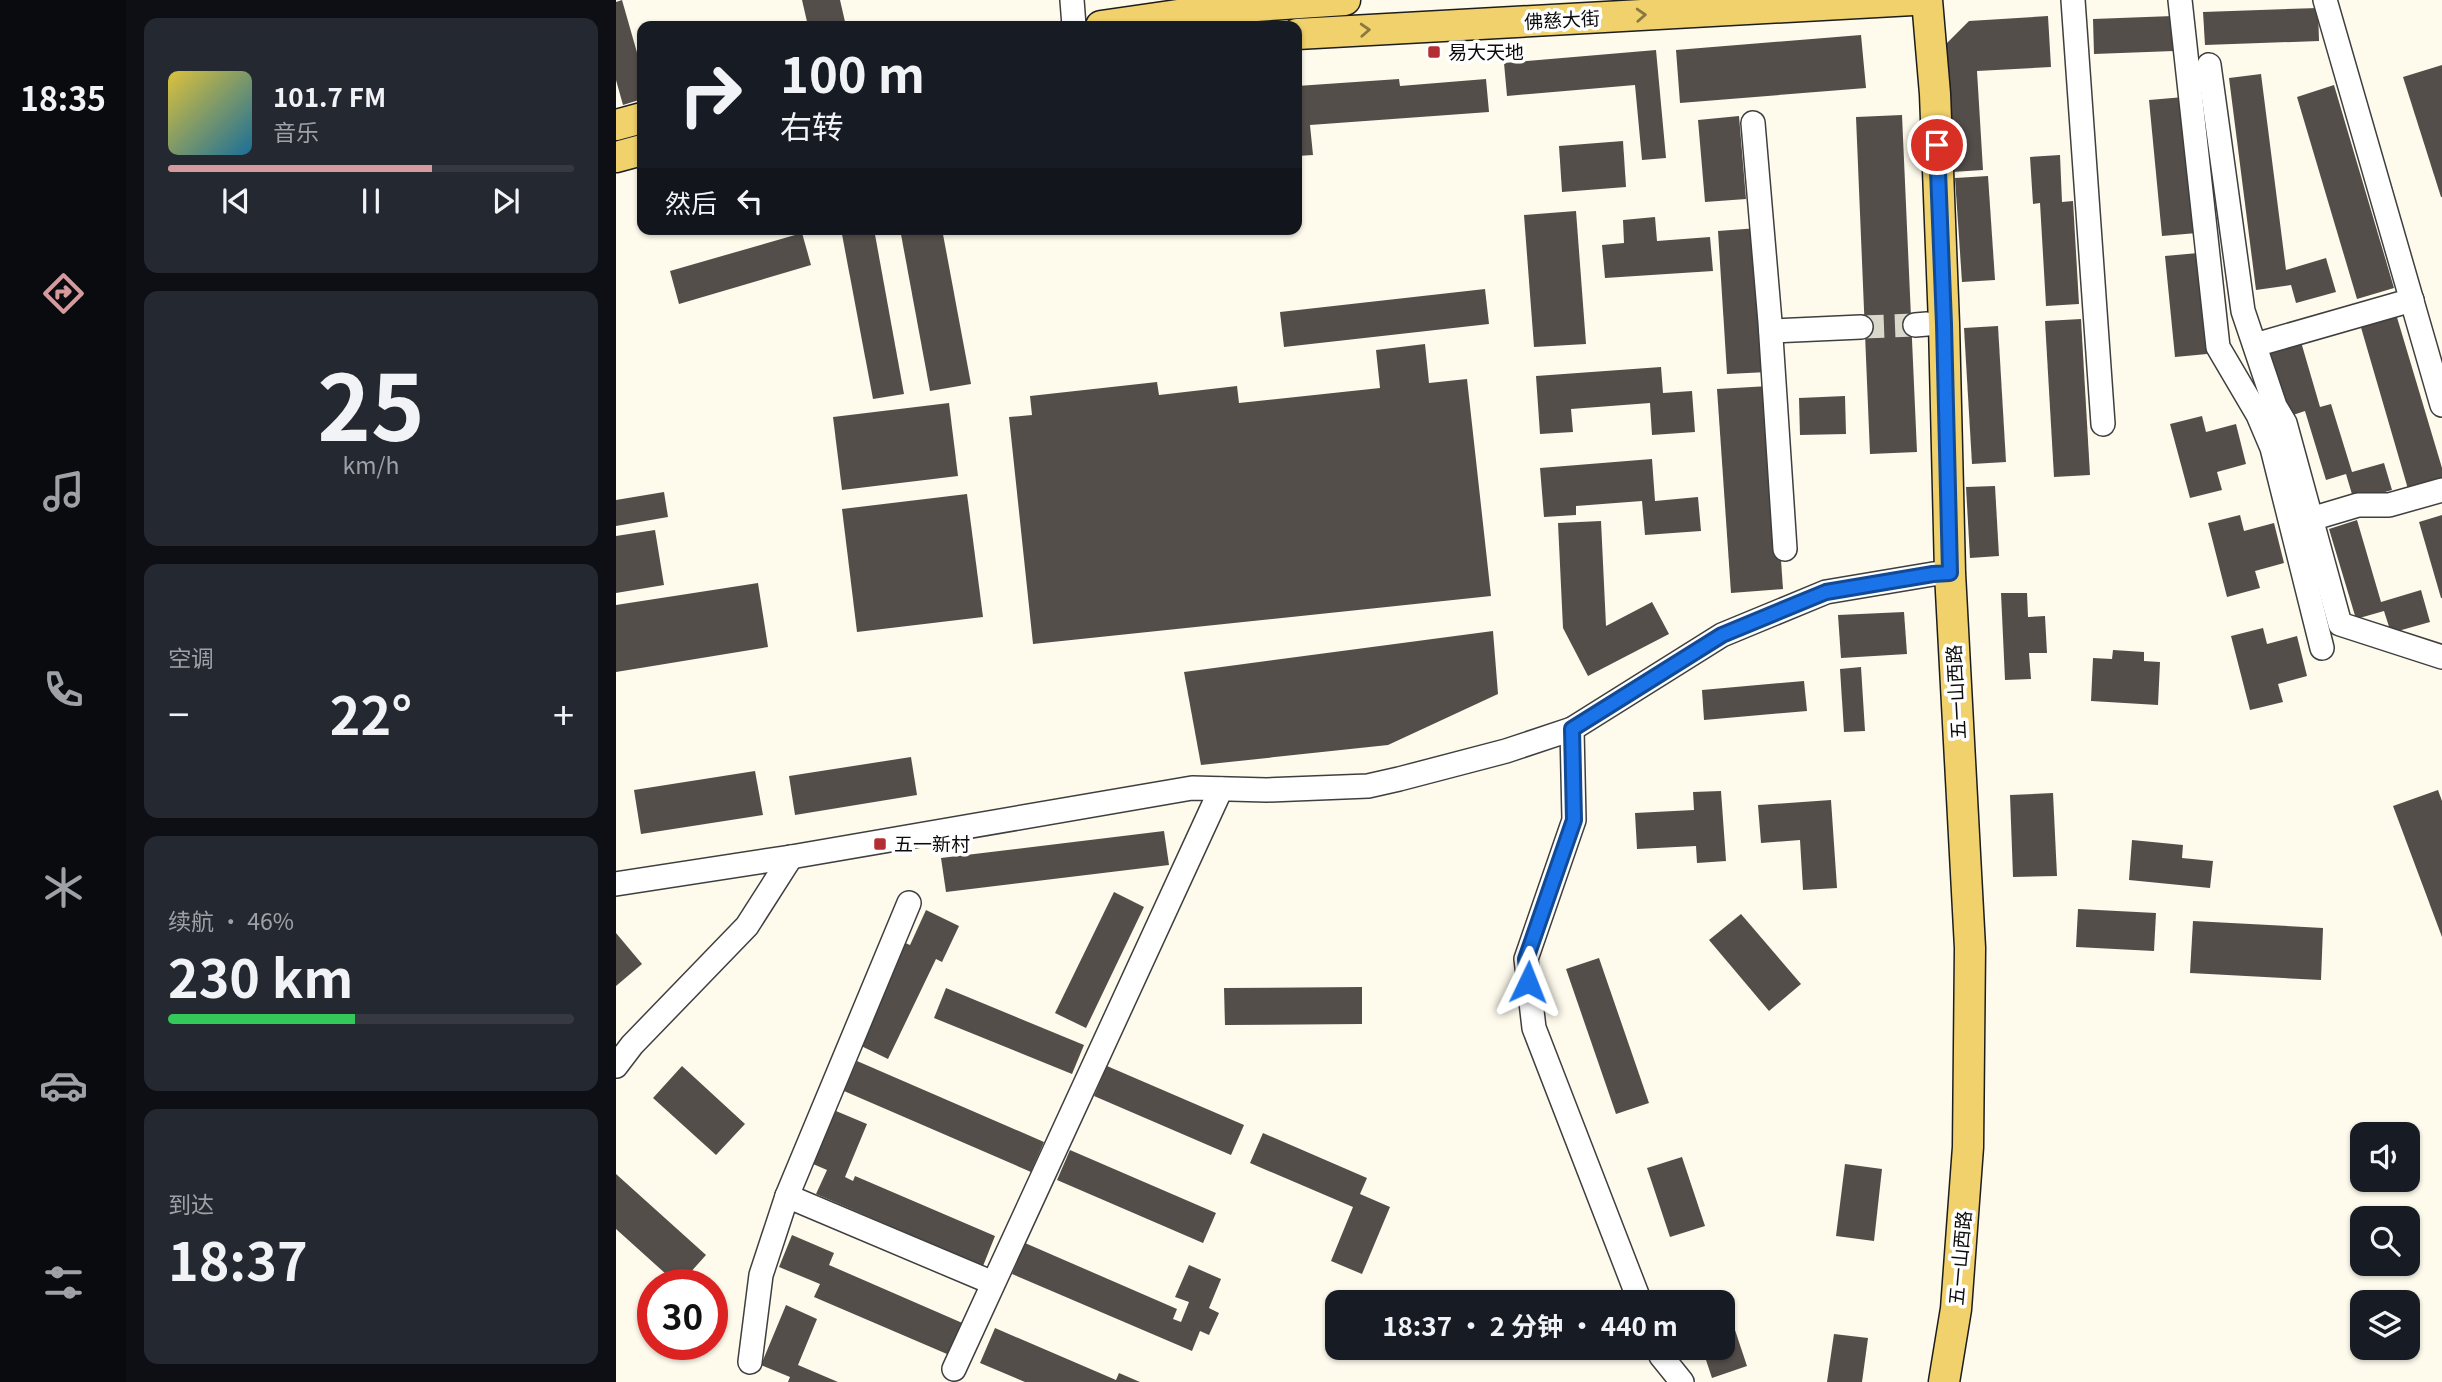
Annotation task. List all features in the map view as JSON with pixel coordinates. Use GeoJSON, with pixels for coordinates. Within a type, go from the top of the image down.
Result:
{"type":"FeatureCollection","features":[{"type":"Feature","properties":{"kind":"main road"},"geometry":{"type":"LineString","coordinates":[[1136,21],[1227,8],[1345,0]]}},
{"type":"Feature","properties":{"kind":"main road","name":"佛慈大街"},"geometry":{"type":"LineString","coordinates":[[1302,34],[1916,0]]}},
{"type":"Feature","properties":{"kind":"main road","name":"五一山西路"},"geometry":{"type":"LineString","coordinates":[[1916,0],[1921,325],[1970,948],[1968,1147],[1956,1309],[1944,1382]]}},
{"type":"Feature","properties":{"kind":"main road","name":"五一山西路"},"geometry":{"type":"LineString","coordinates":[[1916,0],[1934,94],[1943,297],[1942,574],[1952,949],[1951,1147],[1938,1307],[1927,1382]]}},
{"type":"Feature","properties":{"kind":"main road"},"geometry":{"type":"LineString","coordinates":[[616,125],[637,119]]}},
{"type":"Feature","properties":{"kind":"main road"},"geometry":{"type":"LineString","coordinates":[[616,157],[637,151]]}},
{"type":"Feature","properties":{"kind":"street"},"geometry":{"type":"LineString","coordinates":[[1072,0],[1074,21]]}},
{"type":"Feature","properties":{"kind":"street"},"geometry":{"type":"LineString","coordinates":[[2073,0],[2102,424]]}},
{"type":"Feature","properties":{"kind":"street"},"geometry":{"type":"LineString","coordinates":[[2180,0],[2218,346],[2258,415],[2272,448],[2322,648]]}},
{"type":"Feature","properties":{"kind":"street"},"geometry":{"type":"LineString","coordinates":[[2325,0],[2442,405]]}},
{"type":"Feature","properties":{"kind":"street"},"geometry":{"type":"LineString","coordinates":[[2209,65],[2243,311],[2274,406],[2284,423],[2340,624],[2442,657]]}},
{"type":"Feature","properties":{"kind":"street"},"geometry":{"type":"LineString","coordinates":[[1753,123],[1785,549]]}},
{"type":"Feature","properties":{"kind":"street"},"geometry":{"type":"LineString","coordinates":[[2255,345],[2412,300]]}},
{"type":"Feature","properties":{"kind":"street"},"geometry":{"type":"LineString","coordinates":[[1770,331],[1861,327]]}},
{"type":"Feature","properties":{"kind":"street"},"geometry":{"type":"LineString","coordinates":[[2311,519],[2358,505],[2389,505],[2442,489]]}},
{"type":"Feature","properties":{"kind":"street"},"geometry":{"type":"LineString","coordinates":[[616,884],[791,857],[1192,788],[1267,790],[1367,786],[1506,751],[1572,729],[1722,635],[1826,592],[1942,574]]}},
{"type":"Feature","properties":{"kind":"street"},"geometry":{"type":"LineString","coordinates":[[1572,729],[1574,820],[1526,959],[1534,1028],[1635,1290]]}},
{"type":"Feature","properties":{"kind":"street"},"geometry":{"type":"LineString","coordinates":[[954,1368],[1221,789]]}},
{"type":"Feature","properties":{"kind":"street"},"geometry":{"type":"LineString","coordinates":[[616,1066],[632,1045],[747,926],[791,857]]}},
{"type":"Feature","properties":{"kind":"street"},"geometry":{"type":"LineString","coordinates":[[750,1362],[761,1275],[787,1196],[909,902]]}},
{"type":"Feature","properties":{"kind":"street"},"geometry":{"type":"LineString","coordinates":[[787,1196],[993,1283]]}},
{"type":"Feature","properties":{"kind":"street"},"geometry":{"type":"LineString","coordinates":[[1664,1360],[1682,1382]]}},
{"type":"Feature","properties":{"kind":"building"},"geometry":{"type":"Polygon","coordinates":[[[622,0],[637,52],[637,101],[623,105],[616,80],[616,2],[622,0]]]}},
{"type":"Feature","properties":{"kind":"building"},"geometry":{"type":"Polygon","coordinates":[[[802,0],[840,0],[845,21],[807,21],[802,0]]]}},
{"type":"Feature","properties":{"kind":"building"},"geometry":{"type":"Polygon","coordinates":[[[2318,8],[2319,41],[2205,45],[2203,12],[2318,8]]]}},
{"type":"Feature","properties":{"kind":"building"},"geometry":{"type":"Polygon","coordinates":[[[2048,16],[2051,67],[1977,71],[1983,170],[1952,172],[1944,46],[1969,21],[2048,16]]]}},
{"type":"Feature","properties":{"kind":"building"},"geometry":{"type":"Polygon","coordinates":[[[2173,16],[2174,51],[2094,54],[2093,19],[2173,16]]]}},
{"type":"Feature","properties":{"kind":"building"},"geometry":{"type":"Polygon","coordinates":[[[1861,35],[1866,88],[1680,103],[1676,50],[1861,35]]]}},
{"type":"Feature","properties":{"kind":"building"},"geometry":{"type":"Polygon","coordinates":[[[1656,50],[1666,158],[1642,160],[1635,85],[1507,96],[1504,63],[1656,50]]]}},
{"type":"Feature","properties":{"kind":"building"},"geometry":{"type":"Polygon","coordinates":[[[2442,65],[2442,197],[2441,197],[2403,77],[2442,65]]]}},
{"type":"Feature","properties":{"kind":"building"},"geometry":{"type":"Polygon","coordinates":[[[2261,74],[2286,270],[2326,258],[2336,292],[2296,303],[2291,285],[2256,290],[2229,78],[2261,74]]]}},
{"type":"Feature","properties":{"kind":"building"},"geometry":{"type":"Polygon","coordinates":[[[1399,79],[1400,86],[1486,79],[1489,112],[1310,125],[1313,155],[1302,156],[1302,86],[1399,79]]]}},
{"type":"Feature","properties":{"kind":"building"},"geometry":{"type":"Polygon","coordinates":[[[2334,85],[2394,288],[2357,299],[2297,97],[2334,85]]]}},
{"type":"Feature","properties":{"kind":"building"},"geometry":{"type":"Polygon","coordinates":[[[2184,97],[2197,233],[2162,236],[2149,100],[2184,97]]]}},
{"type":"Feature","properties":{"kind":"building"},"geometry":{"type":"Polygon","coordinates":[[[1902,115],[1917,452],[1870,454],[1856,117],[1902,115]]]}},
{"type":"Feature","properties":{"kind":"building"},"geometry":{"type":"Polygon","coordinates":[[[1739,116],[1746,199],[1705,202],[1698,120],[1739,116]]]}},
{"type":"Feature","properties":{"kind":"building"},"geometry":{"type":"Polygon","coordinates":[[[1623,141],[1626,187],[1562,192],[1559,146],[1623,141]]]}},
{"type":"Feature","properties":{"kind":"building"},"geometry":{"type":"Polygon","coordinates":[[[2060,155],[2062,202],[2073,201],[2079,304],[2046,306],[2040,203],[2033,204],[2030,157],[2060,155]]]}},
{"type":"Feature","properties":{"kind":"building"},"geometry":{"type":"Polygon","coordinates":[[[1988,176],[1995,280],[1962,282],[1955,178],[1988,176]]]}},
{"type":"Feature","properties":{"kind":"building"},"geometry":{"type":"Polygon","coordinates":[[[1576,211],[1586,344],[1534,347],[1524,215],[1576,211]]]}},
{"type":"Feature","properties":{"kind":"building"},"geometry":{"type":"Polygon","coordinates":[[[1655,217],[1657,241],[1710,237],[1713,271],[1605,278],[1602,245],[1624,243],[1623,220],[1655,217]]]}},
{"type":"Feature","properties":{"kind":"building"},"geometry":{"type":"Polygon","coordinates":[[[1758,228],[1768,372],[1727,374],[1718,231],[1758,228]]]}},
{"type":"Feature","properties":{"kind":"building"},"geometry":{"type":"Polygon","coordinates":[[[795,235],[803,235],[811,265],[679,304],[670,271],[795,235]]]}},
{"type":"Feature","properties":{"kind":"building"},"geometry":{"type":"Polygon","coordinates":[[[842,235],[875,235],[904,394],[873,399],[842,235]]]}},
{"type":"Feature","properties":{"kind":"building"},"geometry":{"type":"Polygon","coordinates":[[[901,235],[943,235],[971,384],[930,391],[901,235]]]}},
{"type":"Feature","properties":{"kind":"building"},"geometry":{"type":"Polygon","coordinates":[[[2198,253],[2207,354],[2175,357],[2165,256],[2198,253]]]}},
{"type":"Feature","properties":{"kind":"building"},"geometry":{"type":"Polygon","coordinates":[[[1485,289],[1489,324],[1284,347],[1280,312],[1485,289]]]}},
{"type":"Feature","properties":{"kind":"building"},"geometry":{"type":"Polygon","coordinates":[[[2396,314],[2442,468],[2442,479],[2408,489],[2360,324],[2396,314]]]}},
{"type":"Feature","properties":{"kind":"building"},"geometry":{"type":"Polygon","coordinates":[[[2081,319],[2090,475],[2054,477],[2045,321],[2081,319]]]}},
{"type":"Feature","properties":{"kind":"building"},"geometry":{"type":"Polygon","coordinates":[[[1998,326],[2006,462],[1972,464],[1964,328],[1998,326]]]}},
{"type":"Feature","properties":{"kind":"building"},"geometry":{"type":"Polygon","coordinates":[[[2299,335],[2320,407],[2331,404],[2352,472],[2384,463],[2392,490],[2354,501],[2346,474],[2326,480],[2305,411],[2287,417],[2266,345],[2299,335]]]}},
{"type":"Feature","properties":{"kind":"building"},"geometry":{"type":"Polygon","coordinates":[[[1425,344],[1429,383],[1467,379],[1491,596],[1033,644],[1009,417],[1032,415],[1030,396],[1157,382],[1159,395],[1237,386],[1239,403],[1380,388],[1376,350],[1425,344]]]}},
{"type":"Feature","properties":{"kind":"building"},"geometry":{"type":"Polygon","coordinates":[[[1661,367],[1663,393],[1692,391],[1695,432],[1652,435],[1650,403],[1571,409],[1573,432],[1540,434],[1536,376],[1661,367]]]}},
{"type":"Feature","properties":{"kind":"building"},"geometry":{"type":"Polygon","coordinates":[[[1769,386],[1783,589],[1731,593],[1717,389],[1769,386]]]}},
{"type":"Feature","properties":{"kind":"building"},"geometry":{"type":"Polygon","coordinates":[[[1845,396],[1846,434],[1800,435],[1799,398],[1845,396]]]}},
{"type":"Feature","properties":{"kind":"building"},"geometry":{"type":"Polygon","coordinates":[[[949,403],[958,476],[842,490],[833,417],[949,403]]]}},
{"type":"Feature","properties":{"kind":"building"},"geometry":{"type":"Polygon","coordinates":[[[2202,416],[2206,432],[2236,424],[2246,464],[2217,472],[2222,490],[2190,498],[2170,424],[2202,416]]]}},
{"type":"Feature","properties":{"kind":"building"},"geometry":{"type":"Polygon","coordinates":[[[1652,459],[1655,501],[1698,497],[1701,531],[1645,535],[1642,501],[1576,506],[1576,515],[1544,517],[1540,468],[1652,459]]]}},
{"type":"Feature","properties":{"kind":"building"},"geometry":{"type":"Polygon","coordinates":[[[1995,486],[1999,556],[1970,558],[1966,487],[1995,486]]]}},
{"type":"Feature","properties":{"kind":"building"},"geometry":{"type":"Polygon","coordinates":[[[664,492],[668,517],[616,526],[616,500],[664,492]]]}},
{"type":"Feature","properties":{"kind":"building"},"geometry":{"type":"Polygon","coordinates":[[[967,494],[983,617],[857,632],[842,509],[967,494]]]}},
{"type":"Feature","properties":{"kind":"building"},"geometry":{"type":"Polygon","coordinates":[[[2240,515],[2244,531],[2274,523],[2284,563],[2255,571],[2260,588],[2227,597],[2208,523],[2240,515]]]}},
{"type":"Feature","properties":{"kind":"building"},"geometry":{"type":"Polygon","coordinates":[[[2442,515],[2442,598],[2441,598],[2419,522],[2442,515]]]}},
{"type":"Feature","properties":{"kind":"building"},"geometry":{"type":"Polygon","coordinates":[[[2357,520],[2381,602],[2421,590],[2430,622],[2391,633],[2384,611],[2356,619],[2329,529],[2357,520]]]}},
{"type":"Feature","properties":{"kind":"building"},"geometry":{"type":"Polygon","coordinates":[[[1601,521],[1606,626],[1652,602],[1669,634],[1588,676],[1563,628],[1558,523],[1601,521]]]}},
{"type":"Feature","properties":{"kind":"building"},"geometry":{"type":"Polygon","coordinates":[[[655,530],[664,585],[616,593],[616,536],[655,530]]]}},
{"type":"Feature","properties":{"kind":"building"},"geometry":{"type":"Polygon","coordinates":[[[758,583],[768,647],[616,672],[616,605],[758,583]]]}},
{"type":"Feature","properties":{"kind":"building"},"geometry":{"type":"Polygon","coordinates":[[[2001,593],[2027,593],[2028,617],[2045,616],[2047,653],[2029,653],[2031,679],[2005,680],[2001,593]]]}},
{"type":"Feature","properties":{"kind":"building"},"geometry":{"type":"Polygon","coordinates":[[[1904,612],[1907,654],[1841,658],[1838,615],[1904,612]]]}},
{"type":"Feature","properties":{"kind":"building"},"geometry":{"type":"Polygon","coordinates":[[[2263,628],[2267,644],[2297,636],[2307,676],[2278,684],[2283,702],[2250,710],[2231,636],[2263,628]]]}},
{"type":"Feature","properties":{"kind":"building"},"geometry":{"type":"Polygon","coordinates":[[[1493,631],[1498,694],[1388,745],[1201,765],[1184,672],[1493,631]]]}},
{"type":"Feature","properties":{"kind":"building"},"geometry":{"type":"Polygon","coordinates":[[[2113,650],[2144,652],[2144,661],[2160,662],[2158,705],[2091,701],[2093,658],[2112,659],[2113,650]]]}},
{"type":"Feature","properties":{"kind":"building"},"geometry":{"type":"Polygon","coordinates":[[[1861,667],[1865,731],[1844,732],[1840,669],[1861,667]]]}},
{"type":"Feature","properties":{"kind":"building"},"geometry":{"type":"Polygon","coordinates":[[[1804,681],[1807,711],[1704,720],[1702,690],[1804,681]]]}},
{"type":"Feature","properties":{"kind":"building"},"geometry":{"type":"Polygon","coordinates":[[[911,757],[917,795],[795,815],[789,776],[911,757]]]}},
{"type":"Feature","properties":{"kind":"building"},"geometry":{"type":"Polygon","coordinates":[[[755,771],[763,815],[641,834],[634,790],[755,771]]]}},
{"type":"Feature","properties":{"kind":"building"},"geometry":{"type":"Polygon","coordinates":[[[2438,790],[2442,801],[2442,937],[2393,806],[2438,790]]]}},
{"type":"Feature","properties":{"kind":"building"},"geometry":{"type":"Polygon","coordinates":[[[1721,791],[1726,861],[1697,863],[1696,846],[1637,849],[1635,813],[1694,810],[1693,792],[1721,791]]]}},
{"type":"Feature","properties":{"kind":"building"},"geometry":{"type":"Polygon","coordinates":[[[2053,793],[2057,876],[2013,877],[2010,795],[2053,793]]]}},
{"type":"Feature","properties":{"kind":"building"},"geometry":{"type":"Polygon","coordinates":[[[1831,800],[1837,888],[1803,890],[1800,840],[1761,843],[1758,805],[1831,800]]]}},
{"type":"Feature","properties":{"kind":"building"},"geometry":{"type":"Polygon","coordinates":[[[1164,831],[1169,865],[946,892],[941,858],[1164,831]]]}},
{"type":"Feature","properties":{"kind":"building"},"geometry":{"type":"Polygon","coordinates":[[[2132,840],[2183,845],[2182,858],[2213,861],[2210,888],[2129,880],[2132,840]]]}},
{"type":"Feature","properties":{"kind":"building"},"geometry":{"type":"Polygon","coordinates":[[[1114,892],[1144,907],[1086,1028],[1055,1013],[1114,892]]]}},
{"type":"Feature","properties":{"kind":"building"},"geometry":{"type":"Polygon","coordinates":[[[2078,909],[2156,913],[2154,951],[2076,947],[2078,909]]]}},
{"type":"Feature","properties":{"kind":"building"},"geometry":{"type":"Polygon","coordinates":[[[926,910],[959,926],[942,962],[936,959],[888,1059],[855,1043],[903,942],[910,945],[926,910]]]}},
{"type":"Feature","properties":{"kind":"building"},"geometry":{"type":"Polygon","coordinates":[[[1741,914],[1801,984],[1769,1011],[1709,940],[1741,914]]]}},
{"type":"Feature","properties":{"kind":"building"},"geometry":{"type":"Polygon","coordinates":[[[2193,921],[2323,928],[2321,980],[2190,973],[2193,921]]]}},
{"type":"Feature","properties":{"kind":"building"},"geometry":{"type":"Polygon","coordinates":[[[616,933],[642,964],[616,986],[616,933]]]}},
{"type":"Feature","properties":{"kind":"building"},"geometry":{"type":"Polygon","coordinates":[[[1599,958],[1649,1103],[1616,1114],[1566,969],[1599,958]]]}},
{"type":"Feature","properties":{"kind":"building"},"geometry":{"type":"Polygon","coordinates":[[[1362,987],[1362,1024],[1225,1025],[1224,988],[1362,987]]]}},
{"type":"Feature","properties":{"kind":"building"},"geometry":{"type":"Polygon","coordinates":[[[946,988],[1084,1045],[1072,1074],[934,1018],[946,988]]]}},
{"type":"Feature","properties":{"kind":"building"},"geometry":{"type":"Polygon","coordinates":[[[857,1061],[1044,1142],[1031,1172],[844,1091],[857,1061]]]}},
{"type":"Feature","properties":{"kind":"building"},"geometry":{"type":"Polygon","coordinates":[[[682,1066],[745,1124],[716,1155],[653,1098],[682,1066]]]}},
{"type":"Feature","properties":{"kind":"building"},"geometry":{"type":"Polygon","coordinates":[[[1107,1066],[1244,1125],[1231,1155],[1094,1096],[1107,1066]]]}},
{"type":"Feature","properties":{"kind":"building"},"geometry":{"type":"Polygon","coordinates":[[[836,1111],[867,1124],[845,1177],[853,1181],[855,1176],[995,1236],[983,1266],[816,1194],[827,1170],[813,1164],[836,1111]]]}},
{"type":"Feature","properties":{"kind":"building"},"geometry":{"type":"Polygon","coordinates":[[[1263,1133],[1367,1178],[1360,1194],[1390,1207],[1362,1274],[1331,1261],[1353,1207],[1250,1163],[1263,1133]]]}},
{"type":"Feature","properties":{"kind":"building"},"geometry":{"type":"Polygon","coordinates":[[[1070,1150],[1216,1213],[1203,1243],[1057,1180],[1070,1150]]]}},
{"type":"Feature","properties":{"kind":"building"},"geometry":{"type":"Polygon","coordinates":[[[1682,1157],[1705,1226],[1670,1237],[1647,1168],[1682,1157]]]}},
{"type":"Feature","properties":{"kind":"building"},"geometry":{"type":"Polygon","coordinates":[[[1845,1164],[1882,1169],[1874,1241],[1836,1236],[1845,1164]]]}},
{"type":"Feature","properties":{"kind":"building"},"geometry":{"type":"Polygon","coordinates":[[[616,1174],[706,1255],[693,1269],[660,1269],[616,1229],[616,1174]]]}},
{"type":"Feature","properties":{"kind":"building"},"geometry":{"type":"Polygon","coordinates":[[[792,1235],[834,1253],[829,1265],[967,1325],[954,1357],[814,1297],[820,1284],[779,1267],[792,1235]]]}},
{"type":"Feature","properties":{"kind":"building"},"geometry":{"type":"Polygon","coordinates":[[[1025,1243],[1177,1309],[1173,1319],[1181,1322],[1189,1302],[1175,1297],[1189,1265],[1221,1279],[1209,1308],[1219,1313],[1209,1335],[1200,1331],[1192,1351],[1012,1274],[1025,1243]]]}},
{"type":"Feature","properties":{"kind":"building"},"geometry":{"type":"Polygon","coordinates":[[[786,1305],[817,1319],[798,1365],[838,1382],[788,1382],[790,1377],[761,1365],[786,1305]]]}},
{"type":"Feature","properties":{"kind":"building"},"geometry":{"type":"Polygon","coordinates":[[[995,1328],[1116,1380],[1119,1373],[1140,1382],[1025,1382],[980,1363],[995,1328]]]}},
{"type":"Feature","properties":{"kind":"building"},"geometry":{"type":"Polygon","coordinates":[[[1735,1330],[1747,1366],[1712,1378],[1706,1360],[1735,1360],[1735,1330]]]}},
{"type":"Feature","properties":{"kind":"building"},"geometry":{"type":"Polygon","coordinates":[[[1834,1334],[1868,1338],[1862,1382],[1827,1382],[1834,1334]]]}},
{"type":"Feature","properties":{"kind":"tunnel"},"geometry":{"type":"LineString","coordinates":[[1861,327],[1915,325]]}},
{"type":"Feature","properties":{"kind":"place","name":"易大天地"},"geometry":{"type":"Point","coordinates":[1434,52]}},
{"type":"Feature","properties":{"kind":"place","name":"五一新村"},"geometry":{"type":"Point","coordinates":[880,844]}},
{"type":"Feature","properties":{"kind":"route"},"geometry":{"type":"LineString","coordinates":[[1528,982],[1526,959],[1574,820],[1572,729],[1722,635],[1826,592],[1950,573],[1937,145]]}}]}
